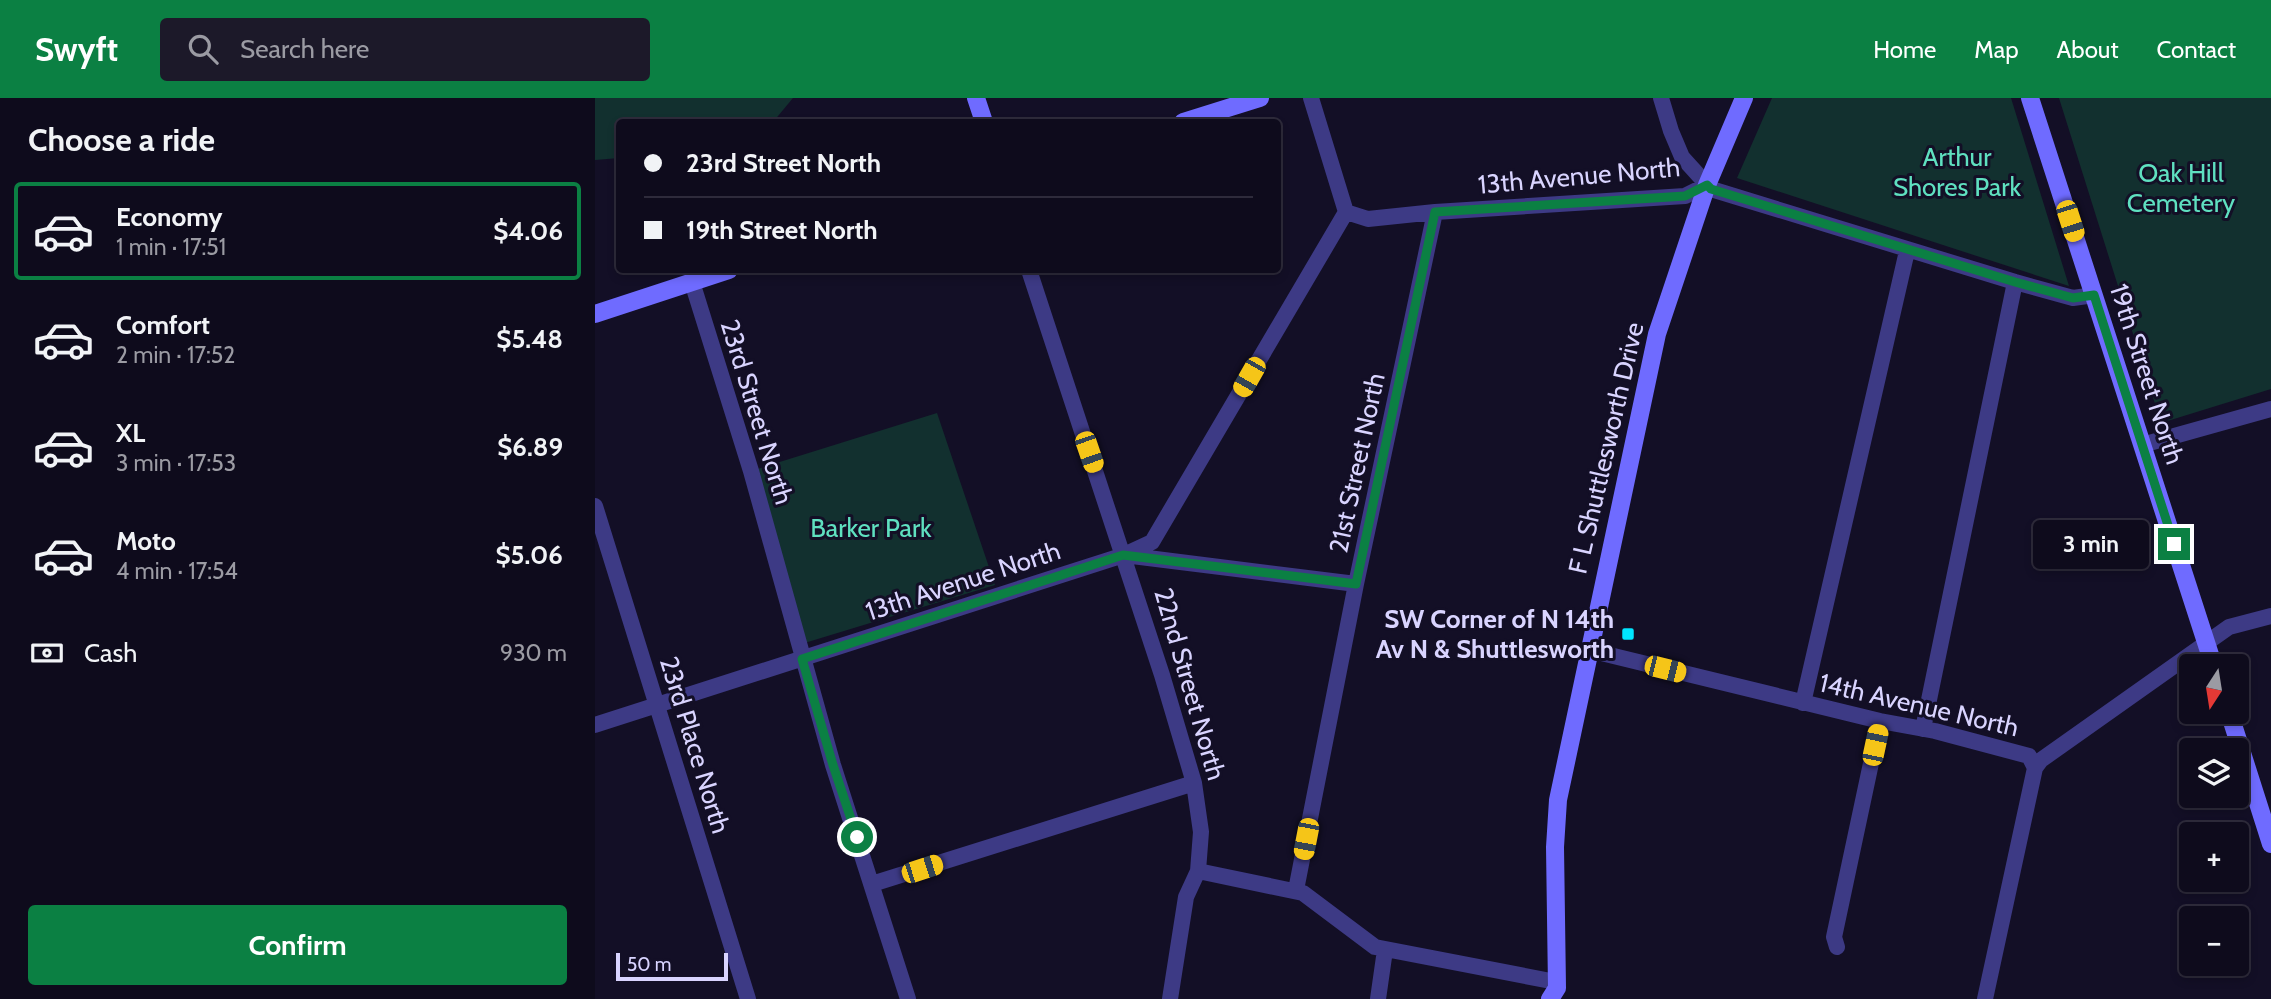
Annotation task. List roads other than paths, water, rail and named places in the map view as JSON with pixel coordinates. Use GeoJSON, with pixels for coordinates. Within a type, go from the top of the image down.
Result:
{"type":"FeatureCollection","features":[{"type":"Feature","properties":{"kind":"street"},"geometry":{"type":"LineString","coordinates":[[976,98],[983,119]]}},
{"type":"Feature","properties":{"kind":"street"},"geometry":{"type":"LineString","coordinates":[[1193,119],[1260,98]]}},
{"type":"Feature","properties":{"kind":"street"},"geometry":{"type":"LineString","coordinates":[[1123,555],[1152,542],[1346,212],[1311,98]]}},
{"type":"Feature","properties":{"kind":"street"},"geometry":{"type":"LineString","coordinates":[[1661,98],[1682,157],[1707,185]]}},
{"type":"Feature","properties":{"kind":"street","name":"F L Shuttlesworth Drive"},"geometry":{"type":"LineString","coordinates":[[1558,992],[1555,848],[1558,800],[1588,650],[1657,334],[1707,185],[1744,98]]}},
{"type":"Feature","properties":{"kind":"street","name":"19th Street North"},"geometry":{"type":"LineString","coordinates":[[2030,98],[2210,654]]}},
{"type":"Feature","properties":{"kind":"street","name":"13th Avenue North"},"geometry":{"type":"LineString","coordinates":[[1346,212],[1368,219],[1435,212],[1685,196],[1707,185],[1711,189],[1771,209],[2015,282],[2073,298],[2094,295]]}},
{"type":"Feature","properties":{"kind":"street","name":"21st Street North"},"geometry":{"type":"LineString","coordinates":[[1296,890],[1356,584],[1435,212]]}},
{"type":"Feature","properties":{"kind":"street"},"geometry":{"type":"LineString","coordinates":[[1803,703],[1906,251]]}},
{"type":"Feature","properties":{"kind":"street"},"geometry":{"type":"LineString","coordinates":[[595,314],[720,273]]}},
{"type":"Feature","properties":{"kind":"street","name":"22nd Street North"},"geometry":{"type":"LineString","coordinates":[[1030,273],[1123,555],[1194,783],[1202,832],[1198,870],[1186,897],[1170,999]]}},
{"type":"Feature","properties":{"kind":"street","name":"23rd Street North"},"geometry":{"type":"LineString","coordinates":[[692,282],[751,471],[833,765],[908,999]]}},
{"type":"Feature","properties":{"kind":"street"},"geometry":{"type":"LineString","coordinates":[[1923,729],[2015,282]]}},
{"type":"Feature","properties":{"kind":"street"},"geometry":{"type":"LineString","coordinates":[[2142,445],[2271,409]]}},
{"type":"Feature","properties":{"kind":"street","name":"23rd Place North"},"geometry":{"type":"LineString","coordinates":[[595,506],[748,999]]}},
{"type":"Feature","properties":{"kind":"street","name":"13th Avenue North"},"geometry":{"type":"LineString","coordinates":[[595,725],[1123,555],[1356,584]]}},
{"type":"Feature","properties":{"kind":"street","name":"14th Avenue North"},"geometry":{"type":"LineString","coordinates":[[1588,650],[2029,756],[2035,768],[2041,760],[2229,627],[2271,616]]}},
{"type":"Feature","properties":{"kind":"street"},"geometry":{"type":"LineString","coordinates":[[1837,947],[1834,937],[1880,721]]}},
{"type":"Feature","properties":{"kind":"street"},"geometry":{"type":"LineString","coordinates":[[2233,724],[2268,822],[2271,844]]}},
{"type":"Feature","properties":{"kind":"street"},"geometry":{"type":"LineString","coordinates":[[1985,999],[2035,768]]}},
{"type":"Feature","properties":{"kind":"street"},"geometry":{"type":"LineString","coordinates":[[873,884],[1194,783]]}},
{"type":"Feature","properties":{"kind":"street"},"geometry":{"type":"LineString","coordinates":[[1198,870],[1296,890],[1313,899],[1375,947],[1558,992]]}},
{"type":"Feature","properties":{"kind":"street"},"geometry":{"type":"LineString","coordinates":[[1378,999],[1385,950]]}},
{"type":"Feature","properties":{"kind":"place","name":"SW Corner of N 14th Av N & Shuttlesworth"},"geometry":{"type":"Point","coordinates":[1628,634]}},
{"type":"Feature","properties":{"kind":"park label","name":"Arthur Shores Park"},"geometry":{"type":"Point","coordinates":[1957,172]}},
{"type":"Feature","properties":{"kind":"park label","name":"Oak Hill Cemetery"},"geometry":{"type":"Point","coordinates":[2181,188]}},
{"type":"Feature","properties":{"kind":"park label","name":"Barker Park"},"geometry":{"type":"Point","coordinates":[871,528]}}]}
